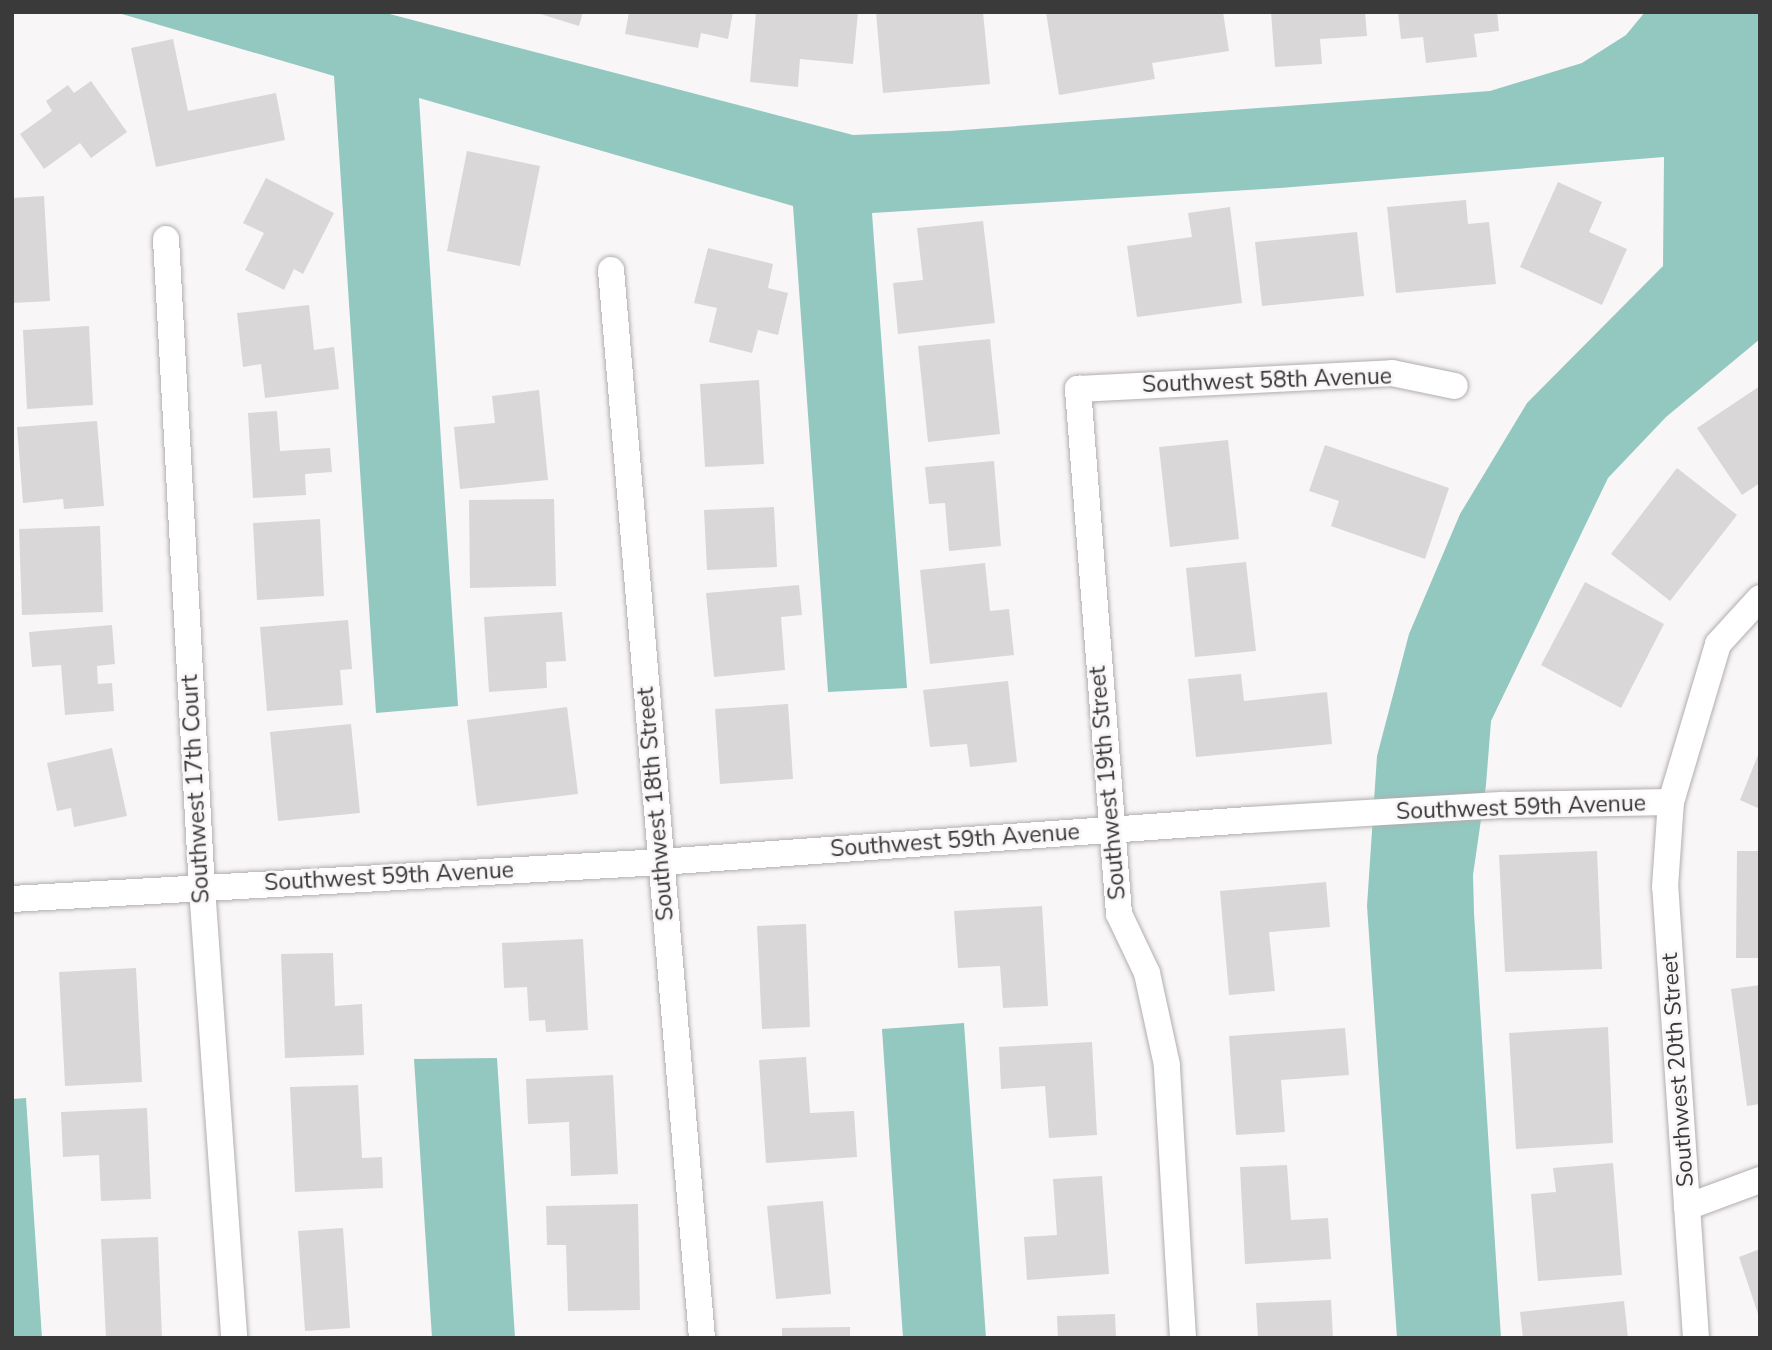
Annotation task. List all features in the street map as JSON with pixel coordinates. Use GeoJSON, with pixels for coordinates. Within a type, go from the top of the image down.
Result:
{"type":"FeatureCollection","features":[{"type":"Feature","properties":{"kind":"street","name":"Southwest 17th Court"},"geometry":{"type":"LineString","coordinates":[[166,239],[202,888],[234,1338]]}},
{"type":"Feature","properties":{"kind":"street","name":"Southwest 18th Street"},"geometry":{"type":"LineString","coordinates":[[611,270],[702,1338]]}},
{"type":"Feature","properties":{"kind":"street","name":"Southwest 58th Avenue"},"geometry":{"type":"LineString","coordinates":[[1078,389],[1392,373],[1455,386]]}},
{"type":"Feature","properties":{"kind":"street","name":"Southwest 19th Street"},"geometry":{"type":"LineString","coordinates":[[1078,389],[1119,914],[1147,973],[1167,1065],[1183,1338]]}},
{"type":"Feature","properties":{"kind":"street","name":"Southwest 59th Avenue"},"geometry":{"type":"LineString","coordinates":[[12,899],[661,862],[1249,820],[1505,805],[1671,802],[1718,644],[1760,598]]}},
{"type":"Feature","properties":{"kind":"street","name":"Southwest 20th Street"},"geometry":{"type":"LineString","coordinates":[[1671,802],[1665,887],[1696,1338]]}},
{"type":"Feature","properties":{"kind":"street"},"geometry":{"type":"LineString","coordinates":[[1687,1207],[1760,1180]]}},
{"type":"Feature","properties":{"kind":"shaded area"},"geometry":{"type":"Polygon","coordinates":[[[115,12],[382,12],[853,135],[949,131],[1490,91],[1582,63],[1626,35],[1645,12],[1760,12],[1760,339],[1666,417],[1608,478],[1491,721],[1486,785],[1473,875],[1501,1338],[1397,1338],[1367,906],[1377,756],[1409,634],[1460,514],[1527,403],[1663,266],[1664,157],[1280,188],[872,213],[907,688],[828,692],[793,206],[419,98],[458,706],[376,713],[334,76],[115,12]]]}},
{"type":"Feature","properties":{"kind":"shaded area"},"geometry":{"type":"Polygon","coordinates":[[[964,1023],[986,1338],[903,1338],[882,1029],[964,1023]]]}},
{"type":"Feature","properties":{"kind":"shaded area"},"geometry":{"type":"Polygon","coordinates":[[[497,1058],[515,1338],[432,1338],[414,1059],[497,1058]]]}},
{"type":"Feature","properties":{"kind":"shaded area"},"geometry":{"type":"Polygon","coordinates":[[[26,1098],[42,1338],[12,1338],[12,1099],[26,1098]]]}},
{"type":"Feature","properties":{"kind":"building"},"geometry":{"type":"Polygon","coordinates":[[[534,12],[583,12],[579,26],[534,12]]]}},
{"type":"Feature","properties":{"kind":"building"},"geometry":{"type":"Polygon","coordinates":[[[629,12],[733,12],[728,39],[701,33],[698,48],[625,34],[629,12]]]}},
{"type":"Feature","properties":{"kind":"building"},"geometry":{"type":"Polygon","coordinates":[[[756,12],[858,12],[853,64],[800,59],[798,87],[750,82],[756,12]]]}},
{"type":"Feature","properties":{"kind":"building"},"geometry":{"type":"Polygon","coordinates":[[[876,12],[983,12],[990,84],[883,93],[876,12]]]}},
{"type":"Feature","properties":{"kind":"building"},"geometry":{"type":"Polygon","coordinates":[[[1046,12],[1223,12],[1229,51],[1152,63],[1155,79],[1059,95],[1046,12]]]}},
{"type":"Feature","properties":{"kind":"building"},"geometry":{"type":"Polygon","coordinates":[[[1271,12],[1365,12],[1367,36],[1320,39],[1322,64],[1275,67],[1271,12]]]}},
{"type":"Feature","properties":{"kind":"building"},"geometry":{"type":"Polygon","coordinates":[[[1398,12],[1497,12],[1499,31],[1474,34],[1477,57],[1426,63],[1423,37],[1401,39],[1398,12]]]}},
{"type":"Feature","properties":{"kind":"building"},"geometry":{"type":"Polygon","coordinates":[[[173,39],[188,111],[276,93],[285,140],[156,167],[131,48],[173,39]]]}},
{"type":"Feature","properties":{"kind":"building"},"geometry":{"type":"Polygon","coordinates":[[[91,81],[127,132],[91,158],[80,143],[44,169],[20,134],[52,111],[46,101],[68,85],[74,93],[91,81]]]}},
{"type":"Feature","properties":{"kind":"building"},"geometry":{"type":"Polygon","coordinates":[[[467,151],[540,166],[520,266],[447,251],[467,151]]]}},
{"type":"Feature","properties":{"kind":"building"},"geometry":{"type":"Polygon","coordinates":[[[266,178],[334,213],[303,274],[294,269],[284,290],[245,270],[264,233],[243,223],[266,178]]]}},
{"type":"Feature","properties":{"kind":"building"},"geometry":{"type":"Polygon","coordinates":[[[1558,182],[1602,202],[1589,232],[1627,249],[1602,305],[1520,267],[1558,182]]]}},
{"type":"Feature","properties":{"kind":"building"},"geometry":{"type":"Polygon","coordinates":[[[44,196],[50,301],[12,303],[12,198],[44,196]]]}},
{"type":"Feature","properties":{"kind":"building"},"geometry":{"type":"Polygon","coordinates":[[[1466,200],[1468,224],[1489,222],[1496,284],[1396,293],[1387,207],[1466,200]]]}},
{"type":"Feature","properties":{"kind":"building"},"geometry":{"type":"Polygon","coordinates":[[[1230,207],[1242,303],[1137,317],[1127,246],[1192,237],[1188,213],[1230,207]]]}},
{"type":"Feature","properties":{"kind":"building"},"geometry":{"type":"Polygon","coordinates":[[[983,221],[995,323],[898,334],[893,283],[923,280],[917,228],[983,221]]]}},
{"type":"Feature","properties":{"kind":"building"},"geometry":{"type":"Polygon","coordinates":[[[1357,232],[1364,296],[1262,306],[1255,242],[1357,232]]]}},
{"type":"Feature","properties":{"kind":"building"},"geometry":{"type":"Polygon","coordinates":[[[708,248],[773,264],[768,288],[788,293],[778,335],[758,330],[752,353],[709,342],[717,308],[694,303],[708,248]]]}},
{"type":"Feature","properties":{"kind":"building"},"geometry":{"type":"Polygon","coordinates":[[[309,305],[314,350],[334,347],[339,389],[265,398],[261,364],[243,367],[237,313],[309,305]]]}},
{"type":"Feature","properties":{"kind":"building"},"geometry":{"type":"Polygon","coordinates":[[[89,326],[93,405],[27,409],[23,330],[89,326]]]}},
{"type":"Feature","properties":{"kind":"building"},"geometry":{"type":"Polygon","coordinates":[[[990,339],[1000,434],[928,442],[918,346],[990,339]]]}},
{"type":"Feature","properties":{"kind":"building"},"geometry":{"type":"Polygon","coordinates":[[[759,380],[764,464],[705,467],[700,384],[759,380]]]}},
{"type":"Feature","properties":{"kind":"building"},"geometry":{"type":"Polygon","coordinates":[[[1760,386],[1760,483],[1742,495],[1697,428],[1760,386]]]}},
{"type":"Feature","properties":{"kind":"building"},"geometry":{"type":"Polygon","coordinates":[[[539,390],[548,480],[460,489],[454,427],[495,423],[492,396],[539,390]]]}},
{"type":"Feature","properties":{"kind":"building"},"geometry":{"type":"Polygon","coordinates":[[[277,411],[280,451],[330,448],[332,472],[305,474],[306,495],[253,498],[248,413],[277,411]]]}},
{"type":"Feature","properties":{"kind":"building"},"geometry":{"type":"Polygon","coordinates":[[[97,421],[104,506],[64,509],[63,499],[23,503],[17,427],[97,421]]]}},
{"type":"Feature","properties":{"kind":"building"},"geometry":{"type":"Polygon","coordinates":[[[1228,440],[1239,539],[1170,547],[1159,447],[1228,440]]]}},
{"type":"Feature","properties":{"kind":"building"},"geometry":{"type":"Polygon","coordinates":[[[1325,445],[1449,488],[1425,559],[1331,526],[1339,501],[1309,491],[1325,445]]]}},
{"type":"Feature","properties":{"kind":"building"},"geometry":{"type":"Polygon","coordinates":[[[994,461],[1001,546],[949,551],[945,503],[929,504],[925,467],[994,461]]]}},
{"type":"Feature","properties":{"kind":"building"},"geometry":{"type":"Polygon","coordinates":[[[1677,468],[1737,515],[1670,601],[1611,554],[1677,468]]]}},
{"type":"Feature","properties":{"kind":"building"},"geometry":{"type":"Polygon","coordinates":[[[554,499],[556,586],[470,588],[469,500],[554,499]]]}},
{"type":"Feature","properties":{"kind":"building"},"geometry":{"type":"Polygon","coordinates":[[[774,507],[777,567],[707,570],[704,510],[774,507]]]}},
{"type":"Feature","properties":{"kind":"building"},"geometry":{"type":"Polygon","coordinates":[[[320,519],[324,596],[257,600],[253,523],[320,519]]]}},
{"type":"Feature","properties":{"kind":"building"},"geometry":{"type":"Polygon","coordinates":[[[100,526],[103,612],[22,615],[19,529],[100,526]]]}},
{"type":"Feature","properties":{"kind":"building"},"geometry":{"type":"Polygon","coordinates":[[[1246,562],[1256,651],[1195,657],[1186,568],[1246,562]]]}},
{"type":"Feature","properties":{"kind":"building"},"geometry":{"type":"Polygon","coordinates":[[[985,563],[990,611],[1009,609],[1014,655],[930,664],[920,570],[985,563]]]}},
{"type":"Feature","properties":{"kind":"building"},"geometry":{"type":"Polygon","coordinates":[[[1585,582],[1664,624],[1621,708],[1541,665],[1585,582]]]}},
{"type":"Feature","properties":{"kind":"building"},"geometry":{"type":"Polygon","coordinates":[[[799,585],[802,615],[781,617],[785,670],[714,677],[706,593],[799,585]]]}},
{"type":"Feature","properties":{"kind":"building"},"geometry":{"type":"Polygon","coordinates":[[[562,612],[566,661],[546,662],[547,688],[489,692],[484,617],[562,612]]]}},
{"type":"Feature","properties":{"kind":"building"},"geometry":{"type":"Polygon","coordinates":[[[348,620],[352,669],[340,670],[343,705],[267,711],[260,627],[348,620]]]}},
{"type":"Feature","properties":{"kind":"building"},"geometry":{"type":"Polygon","coordinates":[[[112,625],[115,664],[97,666],[98,684],[112,683],[114,711],[65,715],[61,665],[32,667],[29,632],[112,625]]]}},
{"type":"Feature","properties":{"kind":"building"},"geometry":{"type":"Polygon","coordinates":[[[1241,674],[1244,701],[1327,692],[1332,744],[1196,757],[1188,679],[1241,674]]]}},
{"type":"Feature","properties":{"kind":"building"},"geometry":{"type":"Polygon","coordinates":[[[1008,681],[1017,762],[970,767],[967,744],[930,747],[923,690],[1008,681]]]}},
{"type":"Feature","properties":{"kind":"building"},"geometry":{"type":"Polygon","coordinates":[[[788,704],[793,779],[720,784],[715,709],[788,704]]]}},
{"type":"Feature","properties":{"kind":"building"},"geometry":{"type":"Polygon","coordinates":[[[567,707],[578,794],[477,806],[467,720],[567,707]]]}},
{"type":"Feature","properties":{"kind":"building"},"geometry":{"type":"Polygon","coordinates":[[[351,724],[360,813],[278,821],[270,732],[351,724]]]}},
{"type":"Feature","properties":{"kind":"building"},"geometry":{"type":"Polygon","coordinates":[[[112,748],[127,816],[74,827],[71,808],[57,811],[47,763],[112,748]]]}},
{"type":"Feature","properties":{"kind":"building"},"geometry":{"type":"Polygon","coordinates":[[[1760,750],[1760,809],[1740,800],[1760,750]]]}},
{"type":"Feature","properties":{"kind":"building"},"geometry":{"type":"Polygon","coordinates":[[[1597,851],[1602,969],[1505,972],[1499,855],[1597,851]]]}},
{"type":"Feature","properties":{"kind":"building"},"geometry":{"type":"Polygon","coordinates":[[[1737,851],[1760,851],[1760,958],[1736,958],[1737,851]]]}},
{"type":"Feature","properties":{"kind":"building"},"geometry":{"type":"Polygon","coordinates":[[[1326,882],[1330,927],[1269,932],[1275,991],[1229,995],[1220,891],[1326,882]]]}},
{"type":"Feature","properties":{"kind":"building"},"geometry":{"type":"Polygon","coordinates":[[[1042,906],[1048,1006],[1003,1008],[1000,966],[958,968],[954,911],[1042,906]]]}},
{"type":"Feature","properties":{"kind":"building"},"geometry":{"type":"Polygon","coordinates":[[[806,924],[810,1027],[762,1029],[757,926],[806,924]]]}},
{"type":"Feature","properties":{"kind":"building"},"geometry":{"type":"Polygon","coordinates":[[[583,939],[588,1030],[546,1032],[545,1020],[529,1021],[527,987],[504,988],[502,943],[583,939]]]}},
{"type":"Feature","properties":{"kind":"building"},"geometry":{"type":"Polygon","coordinates":[[[333,953],[335,1006],[362,1004],[364,1055],[285,1058],[281,954],[333,953]]]}},
{"type":"Feature","properties":{"kind":"building"},"geometry":{"type":"Polygon","coordinates":[[[136,968],[142,1082],[65,1086],[59,972],[136,968]]]}},
{"type":"Feature","properties":{"kind":"building"},"geometry":{"type":"Polygon","coordinates":[[[1760,985],[1760,1104],[1747,1106],[1731,989],[1760,985]]]}},
{"type":"Feature","properties":{"kind":"building"},"geometry":{"type":"Polygon","coordinates":[[[1608,1027],[1613,1143],[1516,1149],[1509,1033],[1608,1027]]]}},
{"type":"Feature","properties":{"kind":"building"},"geometry":{"type":"Polygon","coordinates":[[[1345,1028],[1349,1075],[1281,1080],[1285,1132],[1236,1135],[1229,1036],[1345,1028]]]}},
{"type":"Feature","properties":{"kind":"building"},"geometry":{"type":"Polygon","coordinates":[[[1092,1042],[1097,1135],[1049,1138],[1045,1086],[1001,1089],[999,1047],[1092,1042]]]}},
{"type":"Feature","properties":{"kind":"building"},"geometry":{"type":"Polygon","coordinates":[[[806,1057],[810,1113],[854,1111],[857,1157],[766,1163],[759,1060],[806,1057]]]}},
{"type":"Feature","properties":{"kind":"building"},"geometry":{"type":"Polygon","coordinates":[[[613,1075],[618,1174],[571,1176],[569,1122],[528,1124],[526,1079],[613,1075]]]}},
{"type":"Feature","properties":{"kind":"building"},"geometry":{"type":"Polygon","coordinates":[[[358,1085],[362,1158],[382,1157],[383,1188],[295,1192],[290,1087],[358,1085]]]}},
{"type":"Feature","properties":{"kind":"building"},"geometry":{"type":"Polygon","coordinates":[[[147,1108],[151,1199],[101,1201],[99,1155],[63,1157],[61,1112],[147,1108]]]}},
{"type":"Feature","properties":{"kind":"building"},"geometry":{"type":"Polygon","coordinates":[[[1613,1163],[1622,1275],[1538,1281],[1531,1194],[1556,1192],[1553,1168],[1613,1163]]]}},
{"type":"Feature","properties":{"kind":"building"},"geometry":{"type":"Polygon","coordinates":[[[1287,1165],[1291,1220],[1328,1218],[1331,1259],[1245,1264],[1240,1167],[1287,1165]]]}},
{"type":"Feature","properties":{"kind":"building"},"geometry":{"type":"Polygon","coordinates":[[[1102,1176],[1109,1274],[1027,1280],[1024,1237],[1057,1235],[1053,1179],[1102,1176]]]}},
{"type":"Feature","properties":{"kind":"building"},"geometry":{"type":"Polygon","coordinates":[[[823,1201],[831,1294],[776,1299],[767,1206],[823,1201]]]}},
{"type":"Feature","properties":{"kind":"building"},"geometry":{"type":"Polygon","coordinates":[[[638,1204],[640,1310],[568,1311],[566,1245],[547,1245],[546,1206],[638,1204]]]}},
{"type":"Feature","properties":{"kind":"building"},"geometry":{"type":"Polygon","coordinates":[[[343,1228],[350,1328],[305,1331],[298,1231],[343,1228]]]}},
{"type":"Feature","properties":{"kind":"building"},"geometry":{"type":"Polygon","coordinates":[[[158,1237],[162,1338],[106,1338],[101,1239],[158,1237]]]}},
{"type":"Feature","properties":{"kind":"building"},"geometry":{"type":"Polygon","coordinates":[[[1760,1249],[1760,1317],[1759,1317],[1739,1257],[1760,1249]]]}},
{"type":"Feature","properties":{"kind":"building"},"geometry":{"type":"Polygon","coordinates":[[[1331,1300],[1333,1338],[1258,1338],[1256,1303],[1331,1300]]]}},
{"type":"Feature","properties":{"kind":"building"},"geometry":{"type":"Polygon","coordinates":[[[1624,1301],[1628,1338],[1523,1338],[1520,1312],[1624,1301]]]}},
{"type":"Feature","properties":{"kind":"building"},"geometry":{"type":"Polygon","coordinates":[[[1115,1314],[1116,1338],[1058,1338],[1057,1316],[1115,1314]]]}},
{"type":"Feature","properties":{"kind":"building"},"geometry":{"type":"Polygon","coordinates":[[[850,1327],[850,1338],[782,1338],[782,1328],[850,1327]]]}}]}
